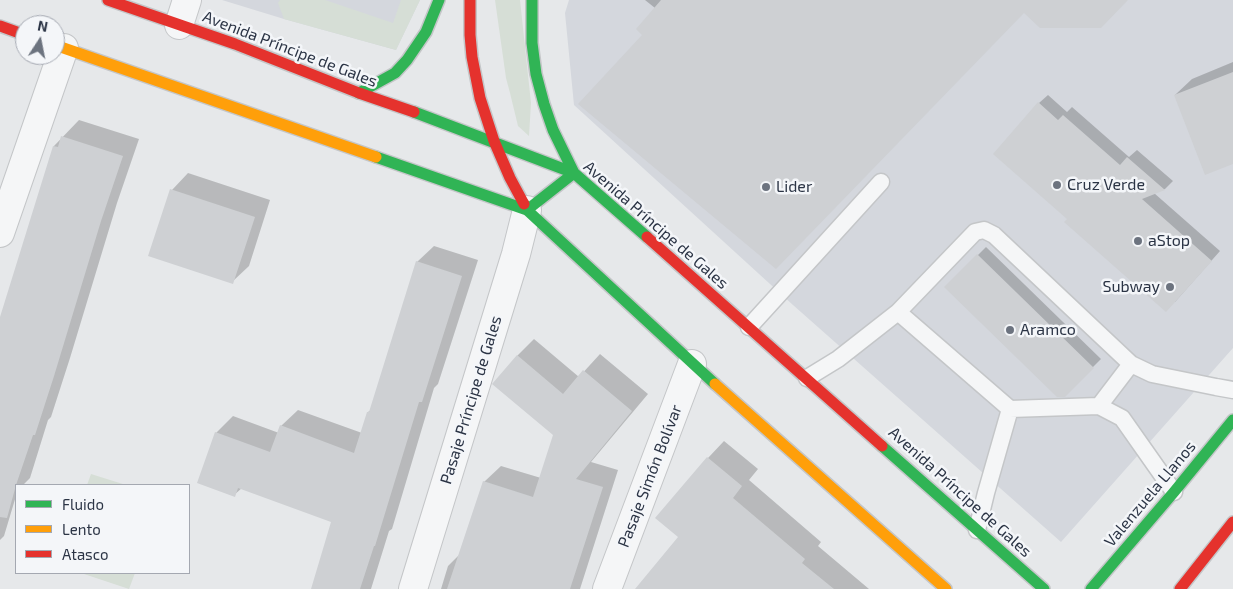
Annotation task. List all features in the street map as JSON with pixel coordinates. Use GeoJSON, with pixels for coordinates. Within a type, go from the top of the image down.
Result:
{"type":"FeatureCollection","features":[{"type":"Feature","properties":{"kind":"main road","name":"Avenida Príncipe de Gales"},"geometry":{"type":"LineString","coordinates":[[108,0],[183,12],[235,44],[359,93],[427,116],[574,173],[1044,589]]}},
{"type":"Feature","properties":{"kind":"main road"},"geometry":{"type":"LineString","coordinates":[[359,93],[395,73],[407,60],[426,32],[439,0]]}},
{"type":"Feature","properties":{"kind":"main road"},"geometry":{"type":"LineString","coordinates":[[470,0],[472,57],[480,98],[494,141],[510,178],[527,210],[692,364],[946,589]]}},
{"type":"Feature","properties":{"kind":"main road"},"geometry":{"type":"LineString","coordinates":[[527,210],[574,173],[553,130],[536,74],[532,43],[532,0]]}},
{"type":"Feature","properties":{"kind":"main road"},"geometry":{"type":"LineString","coordinates":[[0,26],[15,31]]}},
{"type":"Feature","properties":{"kind":"main road"},"geometry":{"type":"LineString","coordinates":[[65,49],[527,210]]}},
{"type":"Feature","properties":{"kind":"main road","name":"Valenzuela Llanos"},"geometry":{"type":"LineString","coordinates":[[1091,589],[1233,420]]}},
{"type":"Feature","properties":{"kind":"main road"},"geometry":{"type":"LineString","coordinates":[[1180,589],[1233,522]]}},
{"type":"Feature","properties":{"kind":"street"},"geometry":{"type":"LineString","coordinates":[[0,233],[53,65]]}},
{"type":"Feature","properties":{"kind":"street","name":"Pasaje Príncipe de Gales"},"geometry":{"type":"LineString","coordinates":[[413,589],[513,263],[527,210]]}},
{"type":"Feature","properties":{"kind":"street","name":"Pasaje Simón Bolívar"},"geometry":{"type":"LineString","coordinates":[[607,589],[692,364]]}},
{"type":"Feature","properties":{"kind":"lane"},"geometry":{"type":"LineString","coordinates":[[748,327],[881,182]]}},
{"type":"Feature","properties":{"kind":"lane"},"geometry":{"type":"LineString","coordinates":[[807,378],[838,360],[898,312],[975,232],[984,230],[994,235],[1131,364],[1152,374],[1233,390]]}},
{"type":"Feature","properties":{"kind":"lane"},"geometry":{"type":"LineString","coordinates":[[898,312],[1010,409],[1099,406],[1122,418],[1174,492]]}},
{"type":"Feature","properties":{"kind":"lane"},"geometry":{"type":"LineString","coordinates":[[1099,406],[1131,364]]}},
{"type":"Feature","properties":{"kind":"lane"},"geometry":{"type":"LineString","coordinates":[[977,530],[1010,409]]}},
{"type":"Feature","properties":{"kind":"shaded area"},"geometry":{"type":"Polygon","coordinates":[[[222,0],[420,0],[396,50],[222,0]]]}},
{"type":"Feature","properties":{"kind":"shaded area"},"geometry":{"type":"Polygon","coordinates":[[[280,0],[325,0],[393,23],[401,0],[420,0],[396,50],[284,19],[278,3],[280,0]]]}},
{"type":"Feature","properties":{"kind":"shaded area"},"geometry":{"type":"Polygon","coordinates":[[[495,0],[520,0],[531,103],[529,136],[518,126],[506,78],[495,0]]]}},
{"type":"Feature","properties":{"kind":"shaded area"},"geometry":{"type":"Polygon","coordinates":[[[569,0],[1233,0],[1233,348],[1061,542],[793,305],[574,105],[565,13],[569,0]]]}},
{"type":"Feature","properties":{"kind":"shaded area"},"geometry":{"type":"Polygon","coordinates":[[[91,474],[123,484],[87,484],[91,474]]]}},
{"type":"Feature","properties":{"kind":"shaded area"},"geometry":{"type":"Polygon","coordinates":[[[84,574],[135,574],[129,589],[84,574]]]}},
{"type":"Feature","properties":{"kind":"building","name":"Lider"},"geometry":{"type":"Polygon","coordinates":[[[661,0],[1128,0],[1101,28],[1040,28],[1024,13],[776,269],[578,104],[642,35],[636,29],[661,0]]]}},
{"type":"Feature","properties":{"kind":"building"},"geometry":{"type":"Polygon","coordinates":[[[1233,72],[1233,164],[1205,175],[1174,95],[1233,72]]]}},
{"type":"Feature","properties":{"kind":"building"},"geometry":{"type":"Polygon","coordinates":[[[1038,102],[1058,120],[1063,115],[1120,165],[1127,157],[1165,190],[1142,199],[1212,261],[1166,312],[1064,222],[1067,219],[993,154],[1038,102]]]}},
{"type":"Feature","properties":{"kind":"building"},"geometry":{"type":"Polygon","coordinates":[[[61,136],[123,156],[35,435],[33,435],[15,484],[7,518],[0,517],[0,317],[53,146],[58,147],[61,136]]]}},
{"type":"Feature","properties":{"kind":"building"},"geometry":{"type":"Polygon","coordinates":[[[170,189],[255,217],[233,284],[148,256],[170,189]]]}},
{"type":"Feature","properties":{"kind":"building"},"geometry":{"type":"Polygon","coordinates":[[[977,254],[1094,368],[1065,397],[1057,397],[944,287],[977,254]]]}},
{"type":"Feature","properties":{"kind":"building"},"geometry":{"type":"Polygon","coordinates":[[[416,261],[462,276],[422,402],[419,402],[360,589],[311,589],[331,522],[238,488],[235,497],[197,483],[215,432],[270,452],[280,425],[354,453],[367,412],[369,412],[416,261]]]}},
{"type":"Feature","properties":{"kind":"building"},"geometry":{"type":"Polygon","coordinates":[[[517,355],[563,394],[583,370],[632,411],[576,479],[603,487],[570,589],[447,589],[483,481],[533,497],[553,435],[492,384],[517,355]]]}},
{"type":"Feature","properties":{"kind":"building"},"geometry":{"type":"Polygon","coordinates":[[[707,457],[742,486],[733,498],[805,559],[802,563],[834,589],[635,589],[678,537],[655,518],[707,457]]]}},
{"type":"Feature","properties":{"kind":"traffic: fast"},"geometry":{"type":"LineString","coordinates":[[359,93],[395,73],[407,60],[426,32],[439,0]]}},
{"type":"Feature","properties":{"kind":"traffic: fast"},"geometry":{"type":"LineString","coordinates":[[532,0],[532,43],[536,74],[553,130],[574,173],[647,237]]}},
{"type":"Feature","properties":{"kind":"traffic: fast"},"geometry":{"type":"LineString","coordinates":[[414,112],[574,173]]}},
{"type":"Feature","properties":{"kind":"traffic: fast"},"geometry":{"type":"LineString","coordinates":[[376,157],[527,210],[574,173]]}},
{"type":"Feature","properties":{"kind":"traffic: fast"},"geometry":{"type":"LineString","coordinates":[[524,204],[527,210],[715,384]]}},
{"type":"Feature","properties":{"kind":"traffic: fast"},"geometry":{"type":"LineString","coordinates":[[1091,589],[1233,420]]}},
{"type":"Feature","properties":{"kind":"traffic: fast"},"geometry":{"type":"LineString","coordinates":[[882,446],[1044,589]]}},
{"type":"Feature","properties":{"kind":"traffic: slow"},"geometry":{"type":"LineString","coordinates":[[65,48],[376,157]]}},
{"type":"Feature","properties":{"kind":"traffic: slow"},"geometry":{"type":"LineString","coordinates":[[715,384],[946,589]]}},
{"type":"Feature","properties":{"kind":"traffic: jam"},"geometry":{"type":"LineString","coordinates":[[108,0],[235,44],[359,93],[414,112]]}},
{"type":"Feature","properties":{"kind":"traffic: jam"},"geometry":{"type":"LineString","coordinates":[[470,0],[472,57],[480,98],[494,141],[524,204]]}},
{"type":"Feature","properties":{"kind":"traffic: jam"},"geometry":{"type":"LineString","coordinates":[[0,26],[15,31]]}},
{"type":"Feature","properties":{"kind":"traffic: jam"},"geometry":{"type":"LineString","coordinates":[[647,237],[882,446]]}},
{"type":"Feature","properties":{"kind":"traffic: jam"},"geometry":{"type":"LineString","coordinates":[[1180,589],[1233,522]]}},
{"type":"Feature","properties":{"kind":"place","name":"Cruz Verde"},"geometry":{"type":"Point","coordinates":[1057,185]}},
{"type":"Feature","properties":{"kind":"place","name":"Lider"},"geometry":{"type":"Point","coordinates":[766,187]}},
{"type":"Feature","properties":{"kind":"place","name":"aStop"},"geometry":{"type":"Point","coordinates":[1138,241]}},
{"type":"Feature","properties":{"kind":"place","name":"Subway"},"geometry":{"type":"Point","coordinates":[1170,287]}},
{"type":"Feature","properties":{"kind":"place","name":"Aramco"},"geometry":{"type":"Point","coordinates":[1010,330]}}]}
